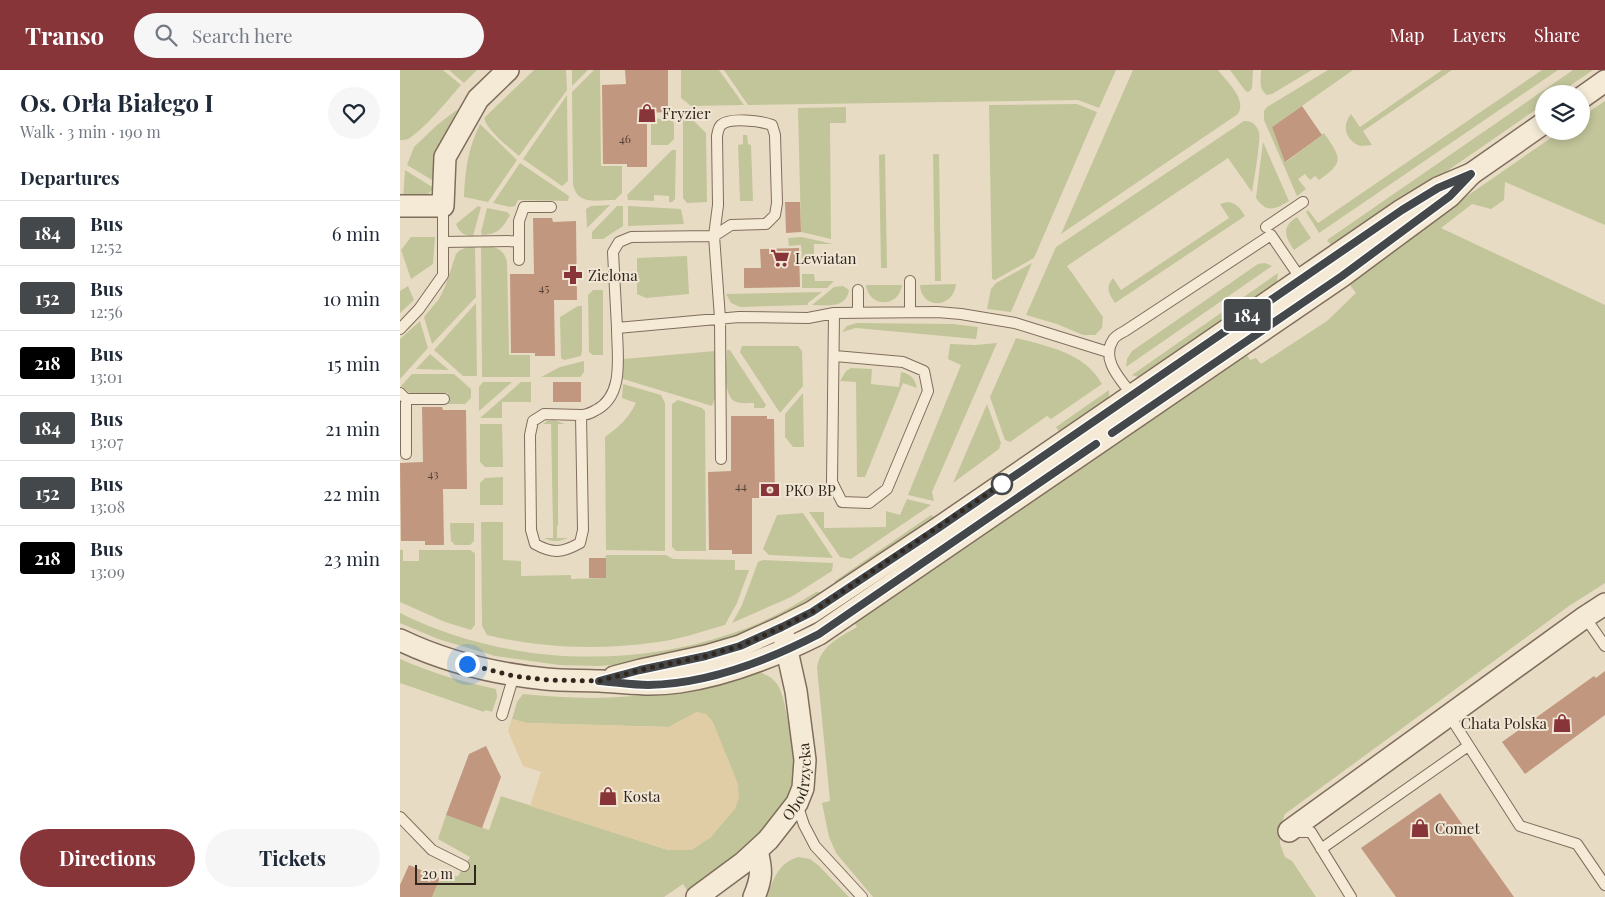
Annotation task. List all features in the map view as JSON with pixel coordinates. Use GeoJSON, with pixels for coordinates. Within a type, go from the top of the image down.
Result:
{"type":"FeatureCollection","features":[{"type":"Feature","properties":{"kind":"street"},"geometry":{"type":"LineString","coordinates":[[400,206],[443,206],[445,157],[478,99],[508,70]]}},
{"type":"Feature","properties":{"kind":"street"},"geometry":{"type":"LineString","coordinates":[[1590,92],[1605,81]]}},
{"type":"Feature","properties":{"kind":"street"},"geometry":{"type":"LineString","coordinates":[[599,681],[706,656],[740,646],[812,612],[937,529],[1137,403],[1307,288],[1409,206],[1438,188],[1471,174],[1535,130]]}},
{"type":"Feature","properties":{"kind":"street"},"geometry":{"type":"LineString","coordinates":[[400,640],[438,656],[481,668],[514,676],[548,680],[599,681],[648,685],[679,682],[720,674],[787,650],[819,634],[1137,403]]}},
{"type":"Feature","properties":{"kind":"street"},"geometry":{"type":"LineString","coordinates":[[1289,832],[1605,604]]}},
{"type":"Feature","properties":{"kind":"street","name":"Obodrzycka"},"geometry":{"type":"LineString","coordinates":[[697,897],[730,874],[757,851],[777,830],[797,803],[803,788],[805,760],[796,691],[782,627]]}},
{"type":"Feature","properties":{"kind":"street"},"geometry":{"type":"LineString","coordinates":[[754,897],[762,875],[757,851]]}},
{"type":"Feature","properties":{"kind":"lane"},"geometry":{"type":"LineString","coordinates":[[581,414],[583,530],[580,544],[567,551],[547,551],[535,544],[531,530],[530,435],[533,421],[544,414],[581,414],[586,415],[601,407],[612,394],[617,374],[617,328],[613,252],[619,242],[631,237],[714,236],[731,225],[766,224],[775,215],[777,203],[775,135],[772,125],[762,121],[727,121],[720,127],[717,136],[718,217],[714,236],[720,318],[721,459]]}},
{"type":"Feature","properties":{"kind":"lane"},"geometry":{"type":"LineString","coordinates":[[1266,227],[1303,202]]}},
{"type":"Feature","properties":{"kind":"lane"},"geometry":{"type":"LineString","coordinates":[[400,329],[419,309],[442,275],[443,206]]}},
{"type":"Feature","properties":{"kind":"lane"},"geometry":{"type":"LineString","coordinates":[[519,260],[519,221],[524,207],[550,206]]}},
{"type":"Feature","properties":{"kind":"lane"},"geometry":{"type":"LineString","coordinates":[[1137,403],[1112,367],[1108,352],[1113,339],[1271,235],[1307,288]]}},
{"type":"Feature","properties":{"kind":"lane"},"geometry":{"type":"LineString","coordinates":[[443,242],[519,241]]}},
{"type":"Feature","properties":{"kind":"lane"},"geometry":{"type":"LineString","coordinates":[[910,281],[910,311]]}},
{"type":"Feature","properties":{"kind":"lane"},"geometry":{"type":"LineString","coordinates":[[858,290],[858,312]]}},
{"type":"Feature","properties":{"kind":"lane"},"geometry":{"type":"LineString","coordinates":[[617,328],[720,318],[808,318],[834,313],[910,311],[961,314],[1015,323],[1108,352]]}},
{"type":"Feature","properties":{"kind":"lane"},"geometry":{"type":"LineString","coordinates":[[834,313],[835,356],[832,482],[842,502],[869,503],[887,489],[895,472],[928,391],[924,371],[903,362],[835,356]]}},
{"type":"Feature","properties":{"kind":"lane"},"geometry":{"type":"LineString","coordinates":[[406,454],[403,396],[444,399]]}},
{"type":"Feature","properties":{"kind":"lane"},"geometry":{"type":"LineString","coordinates":[[1585,617],[1605,646]]}},
{"type":"Feature","properties":{"kind":"lane"},"geometry":{"type":"LineString","coordinates":[[502,716],[514,676]]}},
{"type":"Feature","properties":{"kind":"lane"},"geometry":{"type":"LineString","coordinates":[[1449,715],[1520,826],[1577,844],[1605,885]]}},
{"type":"Feature","properties":{"kind":"lane"},"geometry":{"type":"LineString","coordinates":[[1321,849],[1468,746]]}},
{"type":"Feature","properties":{"kind":"lane"},"geometry":{"type":"LineString","coordinates":[[797,803],[804,825],[815,846],[862,897]]}},
{"type":"Feature","properties":{"kind":"lane"},"geometry":{"type":"LineString","coordinates":[[400,817],[432,850],[464,866]]}},
{"type":"Feature","properties":{"kind":"lane"},"geometry":{"type":"LineString","coordinates":[[1289,832],[1311,832],[1351,897]]}},
{"type":"Feature","properties":{"kind":"green space"},"geometry":{"type":"Polygon","coordinates":[[[400,70],[443,70],[461,85],[424,126],[410,138],[403,140],[400,140],[400,70]]]}},
{"type":"Feature","properties":{"kind":"green space"},"geometry":{"type":"Polygon","coordinates":[[[449,70],[477,70],[464,83],[449,70]]]}},
{"type":"Feature","properties":{"kind":"green space"},"geometry":{"type":"Polygon","coordinates":[[[534,70],[566,70],[567,90],[519,156],[494,134],[484,118],[534,70]]]}},
{"type":"Feature","properties":{"kind":"green space"},"geometry":{"type":"Polygon","coordinates":[[[572,70],[588,70],[572,86],[572,70]]]}},
{"type":"Feature","properties":{"kind":"green space"},"geometry":{"type":"Polygon","coordinates":[[[594,70],[600,70],[601,166],[622,166],[622,193],[615,200],[595,201],[583,198],[578,195],[573,183],[572,92],[594,70]]]}},
{"type":"Feature","properties":{"kind":"green space"},"geometry":{"type":"Polygon","coordinates":[[[681,70],[719,70],[744,105],[691,106],[681,98],[681,70]]]}},
{"type":"Feature","properties":{"kind":"green space"},"geometry":{"type":"Polygon","coordinates":[[[724,70],[1116,70],[1099,108],[1078,100],[748,105],[724,70]]]}},
{"type":"Feature","properties":{"kind":"green space"},"geometry":{"type":"Polygon","coordinates":[[[1133,70],[1218,70],[1231,85],[1238,97],[1240,108],[1238,114],[1061,234],[1133,70]]]}},
{"type":"Feature","properties":{"kind":"green space"},"geometry":{"type":"Polygon","coordinates":[[[1230,70],[1253,70],[1252,88],[1250,91],[1247,92],[1244,89],[1230,70]]]}},
{"type":"Feature","properties":{"kind":"green space"},"geometry":{"type":"Polygon","coordinates":[[[1261,70],[1312,70],[1272,94],[1267,95],[1261,87],[1261,70]]]}},
{"type":"Feature","properties":{"kind":"green space"},"geometry":{"type":"Polygon","coordinates":[[[1328,70],[1353,70],[1272,127],[1286,162],[1324,133],[1337,154],[1338,159],[1333,169],[1319,180],[1315,176],[1310,180],[1305,174],[1298,179],[1306,189],[1297,196],[1264,120],[1264,111],[1267,107],[1328,70]]]}},
{"type":"Feature","properties":{"kind":"green space"},"geometry":{"type":"Polygon","coordinates":[[[1442,70],[1452,70],[1363,131],[1372,145],[1360,146],[1348,137],[1346,124],[1351,114],[1360,127],[1442,70]]]}},
{"type":"Feature","properties":{"kind":"green space"},"geometry":{"type":"Polygon","coordinates":[[[1542,70],[1558,70],[1319,233],[1306,212],[1308,210],[1318,223],[1542,70]]]}},
{"type":"Feature","properties":{"kind":"green space"},"geometry":{"type":"Polygon","coordinates":[[[1573,70],[1593,70],[1571,85],[1551,85],[1573,70]]]}},
{"type":"Feature","properties":{"kind":"green space"},"geometry":{"type":"Polygon","coordinates":[[[567,95],[568,181],[562,186],[523,159],[567,95]]]}},
{"type":"Feature","properties":{"kind":"green space"},"geometry":{"type":"Polygon","coordinates":[[[1535,96],[1535,110],[1334,249],[1327,240],[1535,96]]]}},
{"type":"Feature","properties":{"kind":"green space"},"geometry":{"type":"Polygon","coordinates":[[[1605,101],[1605,225],[1505,182],[1504,200],[1491,209],[1472,204],[1441,228],[1605,305],[1605,583],[1569,606],[1285,814],[1280,827],[1280,844],[1285,857],[1292,861],[1316,897],[873,897],[836,853],[829,837],[822,803],[830,801],[817,668],[826,648],[857,627],[852,619],[1246,354],[1250,360],[1256,358],[1261,364],[1327,321],[1356,293],[1350,285],[1355,278],[1353,275],[1548,140],[1590,140],[1590,111],[1605,101]]]}},
{"type":"Feature","properties":{"kind":"green space"},"geometry":{"type":"Polygon","coordinates":[[[1077,104],[1097,112],[1034,258],[995,280],[992,279],[989,105],[1077,104]]]}},
{"type":"Feature","properties":{"kind":"green space"},"geometry":{"type":"Polygon","coordinates":[[[846,107],[846,123],[830,123],[831,239],[801,232],[798,108],[846,107]]]}},
{"type":"Feature","properties":{"kind":"green space"},"geometry":{"type":"Polygon","coordinates":[[[458,109],[448,128],[442,147],[437,183],[407,165],[414,147],[437,125],[458,109]]]}},
{"type":"Feature","properties":{"kind":"green space"},"geometry":{"type":"Polygon","coordinates":[[[669,118],[674,123],[674,139],[668,145],[651,145],[651,121],[653,119],[669,118]]]}},
{"type":"Feature","properties":{"kind":"green space"},"geometry":{"type":"Polygon","coordinates":[[[683,119],[692,119],[706,133],[707,202],[687,203],[683,198],[683,119]]]}},
{"type":"Feature","properties":{"kind":"green space"},"geometry":{"type":"Polygon","coordinates":[[[1244,121],[1253,124],[1259,132],[1252,192],[1228,158],[1067,266],[1103,317],[1102,328],[1095,335],[1083,335],[1057,324],[1026,315],[1056,247],[1244,121]]]}},
{"type":"Feature","properties":{"kind":"green space"},"geometry":{"type":"Polygon","coordinates":[[[480,124],[517,160],[488,202],[464,197],[468,159],[480,124]]]}},
{"type":"Feature","properties":{"kind":"green space"},"geometry":{"type":"Polygon","coordinates":[[[743,135],[747,135],[748,144],[751,145],[753,201],[740,201],[738,145],[743,144],[743,135]]]}},
{"type":"Feature","properties":{"kind":"green space"},"geometry":{"type":"Polygon","coordinates":[[[1263,142],[1289,201],[1275,208],[1263,206],[1256,198],[1263,142]]]}},
{"type":"Feature","properties":{"kind":"green space"},"geometry":{"type":"Polygon","coordinates":[[[672,150],[676,150],[675,199],[669,202],[669,196],[654,195],[654,201],[628,200],[627,195],[672,150]]]}},
{"type":"Feature","properties":{"kind":"green space"},"geometry":{"type":"Polygon","coordinates":[[[885,154],[887,268],[881,268],[879,155],[885,154]]]}},
{"type":"Feature","properties":{"kind":"green space"},"geometry":{"type":"Polygon","coordinates":[[[933,154],[939,154],[941,281],[935,281],[933,154]]]}},
{"type":"Feature","properties":{"kind":"green space"},"geometry":{"type":"Polygon","coordinates":[[[520,163],[569,196],[568,201],[518,200],[515,206],[510,207],[493,203],[520,163]]]}},
{"type":"Feature","properties":{"kind":"green space"},"geometry":{"type":"Polygon","coordinates":[[[405,170],[434,188],[426,196],[403,200],[405,170]]]}},
{"type":"Feature","properties":{"kind":"green space"},"geometry":{"type":"Polygon","coordinates":[[[1227,202],[1238,206],[1245,216],[1115,303],[1109,291],[1109,285],[1113,278],[1121,290],[1229,218],[1220,204],[1227,202]]]}},
{"type":"Feature","properties":{"kind":"green space"},"geometry":{"type":"Polygon","coordinates":[[[610,205],[587,228],[586,209],[591,206],[610,205]]]}},
{"type":"Feature","properties":{"kind":"green space"},"geometry":{"type":"Polygon","coordinates":[[[478,206],[481,207],[473,236],[464,234],[456,224],[478,206]]]}},
{"type":"Feature","properties":{"kind":"green space"},"geometry":{"type":"Polygon","coordinates":[[[617,206],[623,206],[623,226],[603,239],[592,239],[592,232],[617,206]]]}},
{"type":"Feature","properties":{"kind":"green space"},"geometry":{"type":"Polygon","coordinates":[[[628,206],[681,209],[684,224],[628,226],[628,206]]]}},
{"type":"Feature","properties":{"kind":"green space"},"geometry":{"type":"Polygon","coordinates":[[[487,208],[507,212],[510,215],[499,230],[482,235],[481,232],[487,208]]]}},
{"type":"Feature","properties":{"kind":"green space"},"geometry":{"type":"Polygon","coordinates":[[[1297,217],[1311,238],[1294,250],[1288,241],[1286,232],[1289,225],[1297,217]]]}},
{"type":"Feature","properties":{"kind":"green space"},"geometry":{"type":"Polygon","coordinates":[[[411,237],[435,237],[433,264],[411,279],[401,250],[411,237]]]}},
{"type":"Feature","properties":{"kind":"green space"},"geometry":{"type":"Polygon","coordinates":[[[802,237],[833,244],[814,244],[814,261],[802,262],[801,245],[789,246],[788,238],[802,237]]]}},
{"type":"Feature","properties":{"kind":"green space"},"geometry":{"type":"Polygon","coordinates":[[[481,246],[498,249],[506,257],[509,355],[530,355],[530,377],[482,377],[481,246]]]}},
{"type":"Feature","properties":{"kind":"green space"},"geometry":{"type":"Polygon","coordinates":[[[468,247],[475,247],[476,297],[432,344],[424,317],[439,299],[456,254],[468,247]]]}},
{"type":"Feature","properties":{"kind":"green space"},"geometry":{"type":"Polygon","coordinates":[[[687,256],[689,294],[646,298],[637,294],[637,258],[687,256]]]}},
{"type":"Feature","properties":{"kind":"green space"},"geometry":{"type":"Polygon","coordinates":[[[1032,263],[1011,312],[987,309],[991,289],[996,283],[1032,263]]]}},
{"type":"Feature","properties":{"kind":"green space"},"geometry":{"type":"Polygon","coordinates":[[[1265,263],[1272,266],[1126,367],[1127,359],[1132,351],[1258,264],[1265,263]]]}},
{"type":"Feature","properties":{"kind":"green space"},"geometry":{"type":"Polygon","coordinates":[[[1278,273],[1273,289],[1147,375],[1138,377],[1132,375],[1278,273]]]}},
{"type":"Feature","properties":{"kind":"green space"},"geometry":{"type":"Polygon","coordinates":[[[802,274],[814,274],[815,281],[834,281],[827,288],[802,288],[802,274]]]}},
{"type":"Feature","properties":{"kind":"green space"},"geometry":{"type":"Polygon","coordinates":[[[956,284],[954,292],[949,298],[944,302],[937,303],[926,299],[920,285],[956,284]]]}},
{"type":"Feature","properties":{"kind":"green space"},"geometry":{"type":"Polygon","coordinates":[[[866,285],[902,285],[900,293],[896,298],[884,302],[872,298],[868,293],[866,285]]]}},
{"type":"Feature","properties":{"kind":"green space"},"geometry":{"type":"Polygon","coordinates":[[[408,286],[414,300],[400,313],[400,291],[408,286]]]}},
{"type":"Feature","properties":{"kind":"green space"},"geometry":{"type":"Polygon","coordinates":[[[843,286],[849,290],[847,296],[840,303],[835,305],[812,305],[834,287],[843,286]]]}},
{"type":"Feature","properties":{"kind":"green space"},"geometry":{"type":"Polygon","coordinates":[[[593,290],[603,290],[603,355],[593,355],[589,352],[588,295],[593,290]]]}},
{"type":"Feature","properties":{"kind":"green space"},"geometry":{"type":"Polygon","coordinates":[[[822,292],[808,305],[740,307],[731,303],[726,294],[822,292]]]}},
{"type":"Feature","properties":{"kind":"green space"},"geometry":{"type":"Polygon","coordinates":[[[476,303],[477,376],[463,376],[434,350],[476,303]]]}},
{"type":"Feature","properties":{"kind":"green space"},"geometry":{"type":"Polygon","coordinates":[[[578,306],[582,306],[581,356],[564,360],[561,358],[560,317],[578,306]]]}},
{"type":"Feature","properties":{"kind":"green space"},"geometry":{"type":"Polygon","coordinates":[[[420,321],[428,348],[400,379],[400,339],[420,321]]]}},
{"type":"Feature","properties":{"kind":"green space"},"geometry":{"type":"Polygon","coordinates":[[[856,323],[953,324],[978,327],[976,339],[856,328],[842,332],[847,326],[856,323]]]}},
{"type":"Feature","properties":{"kind":"green space"},"geometry":{"type":"Polygon","coordinates":[[[1016,338],[1065,352],[1086,365],[1095,373],[1102,384],[1051,419],[1047,416],[1010,442],[1005,440],[990,397],[1016,338]]]}},
{"type":"Feature","properties":{"kind":"green space"},"geometry":{"type":"Polygon","coordinates":[[[997,343],[932,492],[934,501],[908,495],[961,365],[948,359],[950,344],[975,345],[997,343]]]}},
{"type":"Feature","properties":{"kind":"green space"},"geometry":{"type":"Polygon","coordinates":[[[742,346],[798,346],[802,351],[803,386],[780,413],[740,352],[742,346]]]}},
{"type":"Feature","properties":{"kind":"green space"},"geometry":{"type":"Polygon","coordinates":[[[727,350],[730,350],[766,405],[764,408],[754,408],[754,403],[738,403],[730,397],[727,385],[727,350]]]}},
{"type":"Feature","properties":{"kind":"green space"},"geometry":{"type":"Polygon","coordinates":[[[715,351],[715,398],[712,406],[623,379],[623,359],[715,351]]]}},
{"type":"Feature","properties":{"kind":"green space"},"geometry":{"type":"Polygon","coordinates":[[[430,354],[449,370],[416,369],[430,354]]]}},
{"type":"Feature","properties":{"kind":"green space"},"geometry":{"type":"Polygon","coordinates":[[[584,361],[584,372],[580,377],[541,377],[560,367],[584,361]]]}},
{"type":"Feature","properties":{"kind":"green space"},"geometry":{"type":"Polygon","coordinates":[[[851,368],[872,369],[871,384],[899,387],[901,372],[913,379],[917,388],[903,383],[865,477],[857,477],[856,382],[840,381],[846,371],[851,368]]]}},
{"type":"Feature","properties":{"kind":"green space"},"geometry":{"type":"Polygon","coordinates":[[[412,374],[454,374],[471,389],[471,398],[465,404],[448,404],[448,393],[410,393],[401,386],[412,374]]]}},
{"type":"Feature","properties":{"kind":"green space"},"geometry":{"type":"Polygon","coordinates":[[[483,382],[512,382],[479,411],[479,387],[483,382]]]}},
{"type":"Feature","properties":{"kind":"green space"},"geometry":{"type":"Polygon","coordinates":[[[521,382],[531,382],[531,402],[502,402],[502,418],[480,418],[521,382]]]}},
{"type":"Feature","properties":{"kind":"green space"},"geometry":{"type":"Polygon","coordinates":[[[623,384],[661,395],[665,403],[665,551],[606,550],[605,437],[623,422],[636,403],[622,398],[623,384]]]}},
{"type":"Feature","properties":{"kind":"green space"},"geometry":{"type":"Polygon","coordinates":[[[1109,390],[1106,403],[1061,434],[1056,427],[1109,390]]]}},
{"type":"Feature","properties":{"kind":"green space"},"geometry":{"type":"Polygon","coordinates":[[[803,393],[804,447],[793,447],[785,437],[785,414],[803,393]]]}},
{"type":"Feature","properties":{"kind":"green space"},"geometry":{"type":"Polygon","coordinates":[[[678,400],[702,408],[705,411],[706,551],[676,551],[672,547],[672,404],[678,400]]]}},
{"type":"Feature","properties":{"kind":"green space"},"geometry":{"type":"Polygon","coordinates":[[[987,404],[1001,443],[999,449],[953,483],[987,404]]]}},
{"type":"Feature","properties":{"kind":"green space"},"geometry":{"type":"Polygon","coordinates":[[[554,420],[565,424],[558,424],[557,538],[568,538],[556,541],[544,538],[553,538],[553,526],[551,424],[543,424],[554,420]]]}},
{"type":"Feature","properties":{"kind":"green space"},"geometry":{"type":"Polygon","coordinates":[[[480,424],[502,424],[503,467],[485,467],[480,462],[480,424]]]}},
{"type":"Feature","properties":{"kind":"green space"},"geometry":{"type":"Polygon","coordinates":[[[503,477],[503,505],[480,505],[480,483],[485,478],[503,477]]]}},
{"type":"Feature","properties":{"kind":"green space"},"geometry":{"type":"Polygon","coordinates":[[[907,499],[931,505],[851,559],[840,557],[809,512],[824,512],[824,528],[886,527],[886,511],[900,515],[907,499]]]}},
{"type":"Feature","properties":{"kind":"green space"},"geometry":{"type":"Polygon","coordinates":[[[803,513],[833,558],[769,555],[763,549],[777,515],[803,513]]]}},
{"type":"Feature","properties":{"kind":"green space"},"geometry":{"type":"Polygon","coordinates":[[[931,515],[940,521],[834,589],[835,581],[931,515]]]}},
{"type":"Feature","properties":{"kind":"green space"},"geometry":{"type":"Polygon","coordinates":[[[481,522],[503,522],[503,560],[521,561],[521,576],[571,575],[571,579],[605,578],[606,555],[666,555],[673,559],[735,560],[735,570],[749,570],[737,603],[725,625],[684,637],[637,645],[594,647],[572,647],[508,640],[487,635],[482,626],[481,522]]]}},
{"type":"Feature","properties":{"kind":"green space"},"geometry":{"type":"Polygon","coordinates":[[[450,523],[474,523],[474,541],[470,545],[455,545],[451,541],[450,523]]]}},
{"type":"Feature","properties":{"kind":"green space"},"geometry":{"type":"Polygon","coordinates":[[[400,550],[403,550],[403,561],[419,561],[419,550],[470,550],[475,553],[475,625],[471,630],[445,622],[400,602],[400,550]]]}},
{"type":"Feature","properties":{"kind":"green space"},"geometry":{"type":"Polygon","coordinates":[[[763,560],[833,563],[832,571],[791,597],[732,623],[742,605],[758,562],[763,560]]]}},
{"type":"Feature","properties":{"kind":"green space"},"geometry":{"type":"Polygon","coordinates":[[[816,592],[820,592],[826,598],[731,642],[629,664],[597,666],[559,665],[495,656],[438,639],[400,623],[400,613],[439,630],[479,642],[521,651],[563,656],[606,656],[648,653],[690,645],[753,626],[816,592]]]}},
{"type":"Feature","properties":{"kind":"green space"},"geometry":{"type":"Polygon","coordinates":[[[400,659],[447,677],[496,689],[497,697],[492,712],[485,710],[484,712],[400,683],[400,659]]]}},
{"type":"Feature","properties":{"kind":"green space"},"geometry":{"type":"Polygon","coordinates":[[[754,671],[769,676],[781,691],[792,746],[793,780],[788,796],[765,828],[750,843],[688,892],[683,884],[664,897],[432,897],[440,878],[458,876],[470,857],[438,839],[446,815],[489,830],[501,796],[668,850],[691,850],[711,837],[697,712],[669,727],[527,723],[512,719],[517,702],[523,694],[576,698],[647,695],[754,671]]]}},
{"type":"Feature","properties":{"kind":"green space"},"geometry":{"type":"Polygon","coordinates":[[[798,857],[810,859],[819,866],[849,897],[766,897],[781,868],[798,857]]]}},
{"type":"Feature","properties":{"kind":"sand"},"geometry":{"type":"Polygon","coordinates":[[[697,712],[706,714],[713,722],[738,784],[739,797],[735,809],[711,837],[691,850],[668,850],[530,806],[541,772],[523,766],[508,731],[512,719],[527,723],[669,727],[697,712]]]}},
{"type":"Feature","properties":{"kind":"building"},"geometry":{"type":"Polygon","coordinates":[[[625,70],[668,70],[668,112],[647,113],[647,167],[627,167],[627,164],[603,164],[602,85],[626,84],[625,70]]]}},
{"type":"Feature","properties":{"kind":"building"},"geometry":{"type":"Polygon","coordinates":[[[1302,106],[1322,135],[1285,162],[1272,127],[1302,106]]]}},
{"type":"Feature","properties":{"kind":"building"},"geometry":{"type":"Polygon","coordinates":[[[785,202],[800,202],[801,232],[786,233],[785,202]]]}},
{"type":"Feature","properties":{"kind":"building"},"geometry":{"type":"Polygon","coordinates":[[[533,218],[552,218],[553,222],[576,221],[577,300],[554,300],[555,356],[535,356],[535,353],[511,353],[510,274],[534,274],[533,218]]]}},
{"type":"Feature","properties":{"kind":"building","name":"Lewiatan"},"geometry":{"type":"Polygon","coordinates":[[[799,248],[800,287],[744,288],[744,268],[761,268],[760,249],[799,248]]]}},
{"type":"Feature","properties":{"kind":"building"},"geometry":{"type":"Polygon","coordinates":[[[553,382],[581,382],[581,402],[553,402],[553,382]]]}},
{"type":"Feature","properties":{"kind":"building"},"geometry":{"type":"Polygon","coordinates":[[[422,407],[442,407],[443,410],[466,410],[467,489],[443,489],[444,545],[425,545],[425,541],[401,541],[400,463],[423,462],[422,407]]]}},
{"type":"Feature","properties":{"kind":"building"},"geometry":{"type":"Polygon","coordinates":[[[731,416],[767,416],[767,419],[774,419],[775,498],[752,498],[752,554],[732,554],[732,550],[709,550],[708,472],[731,471],[731,416]]]}},
{"type":"Feature","properties":{"kind":"building"},"geometry":{"type":"Polygon","coordinates":[[[589,558],[606,558],[606,578],[589,578],[589,558]]]}},
{"type":"Feature","properties":{"kind":"building","name":"Chata Polska"},"geometry":{"type":"Polygon","coordinates":[[[1605,671],[1605,715],[1525,774],[1502,742],[1594,676],[1596,678],[1605,671]]]}},
{"type":"Feature","properties":{"kind":"building"},"geometry":{"type":"Polygon","coordinates":[[[486,746],[501,777],[482,828],[446,815],[469,754],[486,746]]]}},
{"type":"Feature","properties":{"kind":"building"},"geometry":{"type":"Polygon","coordinates":[[[1440,793],[1514,897],[1396,897],[1361,848],[1440,793]]]}},
{"type":"Feature","properties":{"kind":"building"},"geometry":{"type":"Polygon","coordinates":[[[409,865],[440,878],[432,897],[400,897],[400,885],[409,865]]]}},
{"type":"Feature","properties":{"kind":"bus line","name":"184"},"geometry":{"type":"LineString","coordinates":[[1096,444],[819,634],[787,650],[720,674],[679,682],[648,685],[599,681],[640,670],[675,664],[740,646],[812,612],[937,529],[1131,394],[1402,210],[1438,188],[1471,174],[1450,196],[1413,225],[1279,320],[1112,433]]}},
{"type":"Feature","properties":{"kind":"place","name":"Fryzier"},"geometry":{"type":"Point","coordinates":[647,113]}},
{"type":"Feature","properties":{"kind":"place","name":"Lewiatan"},"geometry":{"type":"Point","coordinates":[780,258]}},
{"type":"Feature","properties":{"kind":"place","name":"Zielona"},"geometry":{"type":"Point","coordinates":[573,275]}},
{"type":"Feature","properties":{"kind":"place","name":"PKO BP"},"geometry":{"type":"Point","coordinates":[770,490]}},
{"type":"Feature","properties":{"kind":"place","name":"Chata Polska"},"geometry":{"type":"Point","coordinates":[1562,723]}},
{"type":"Feature","properties":{"kind":"place","name":"Kosta"},"geometry":{"type":"Point","coordinates":[608,796]}},
{"type":"Feature","properties":{"kind":"place","name":"Comet"},"geometry":{"type":"Point","coordinates":[1420,828]}},
{"type":"Feature","properties":{"kind":"route"},"geometry":{"type":"LineString","coordinates":[[467,664],[514,676],[548,680],[599,681],[640,670],[675,664],[740,646],[812,612],[1002,484]]}}]}
